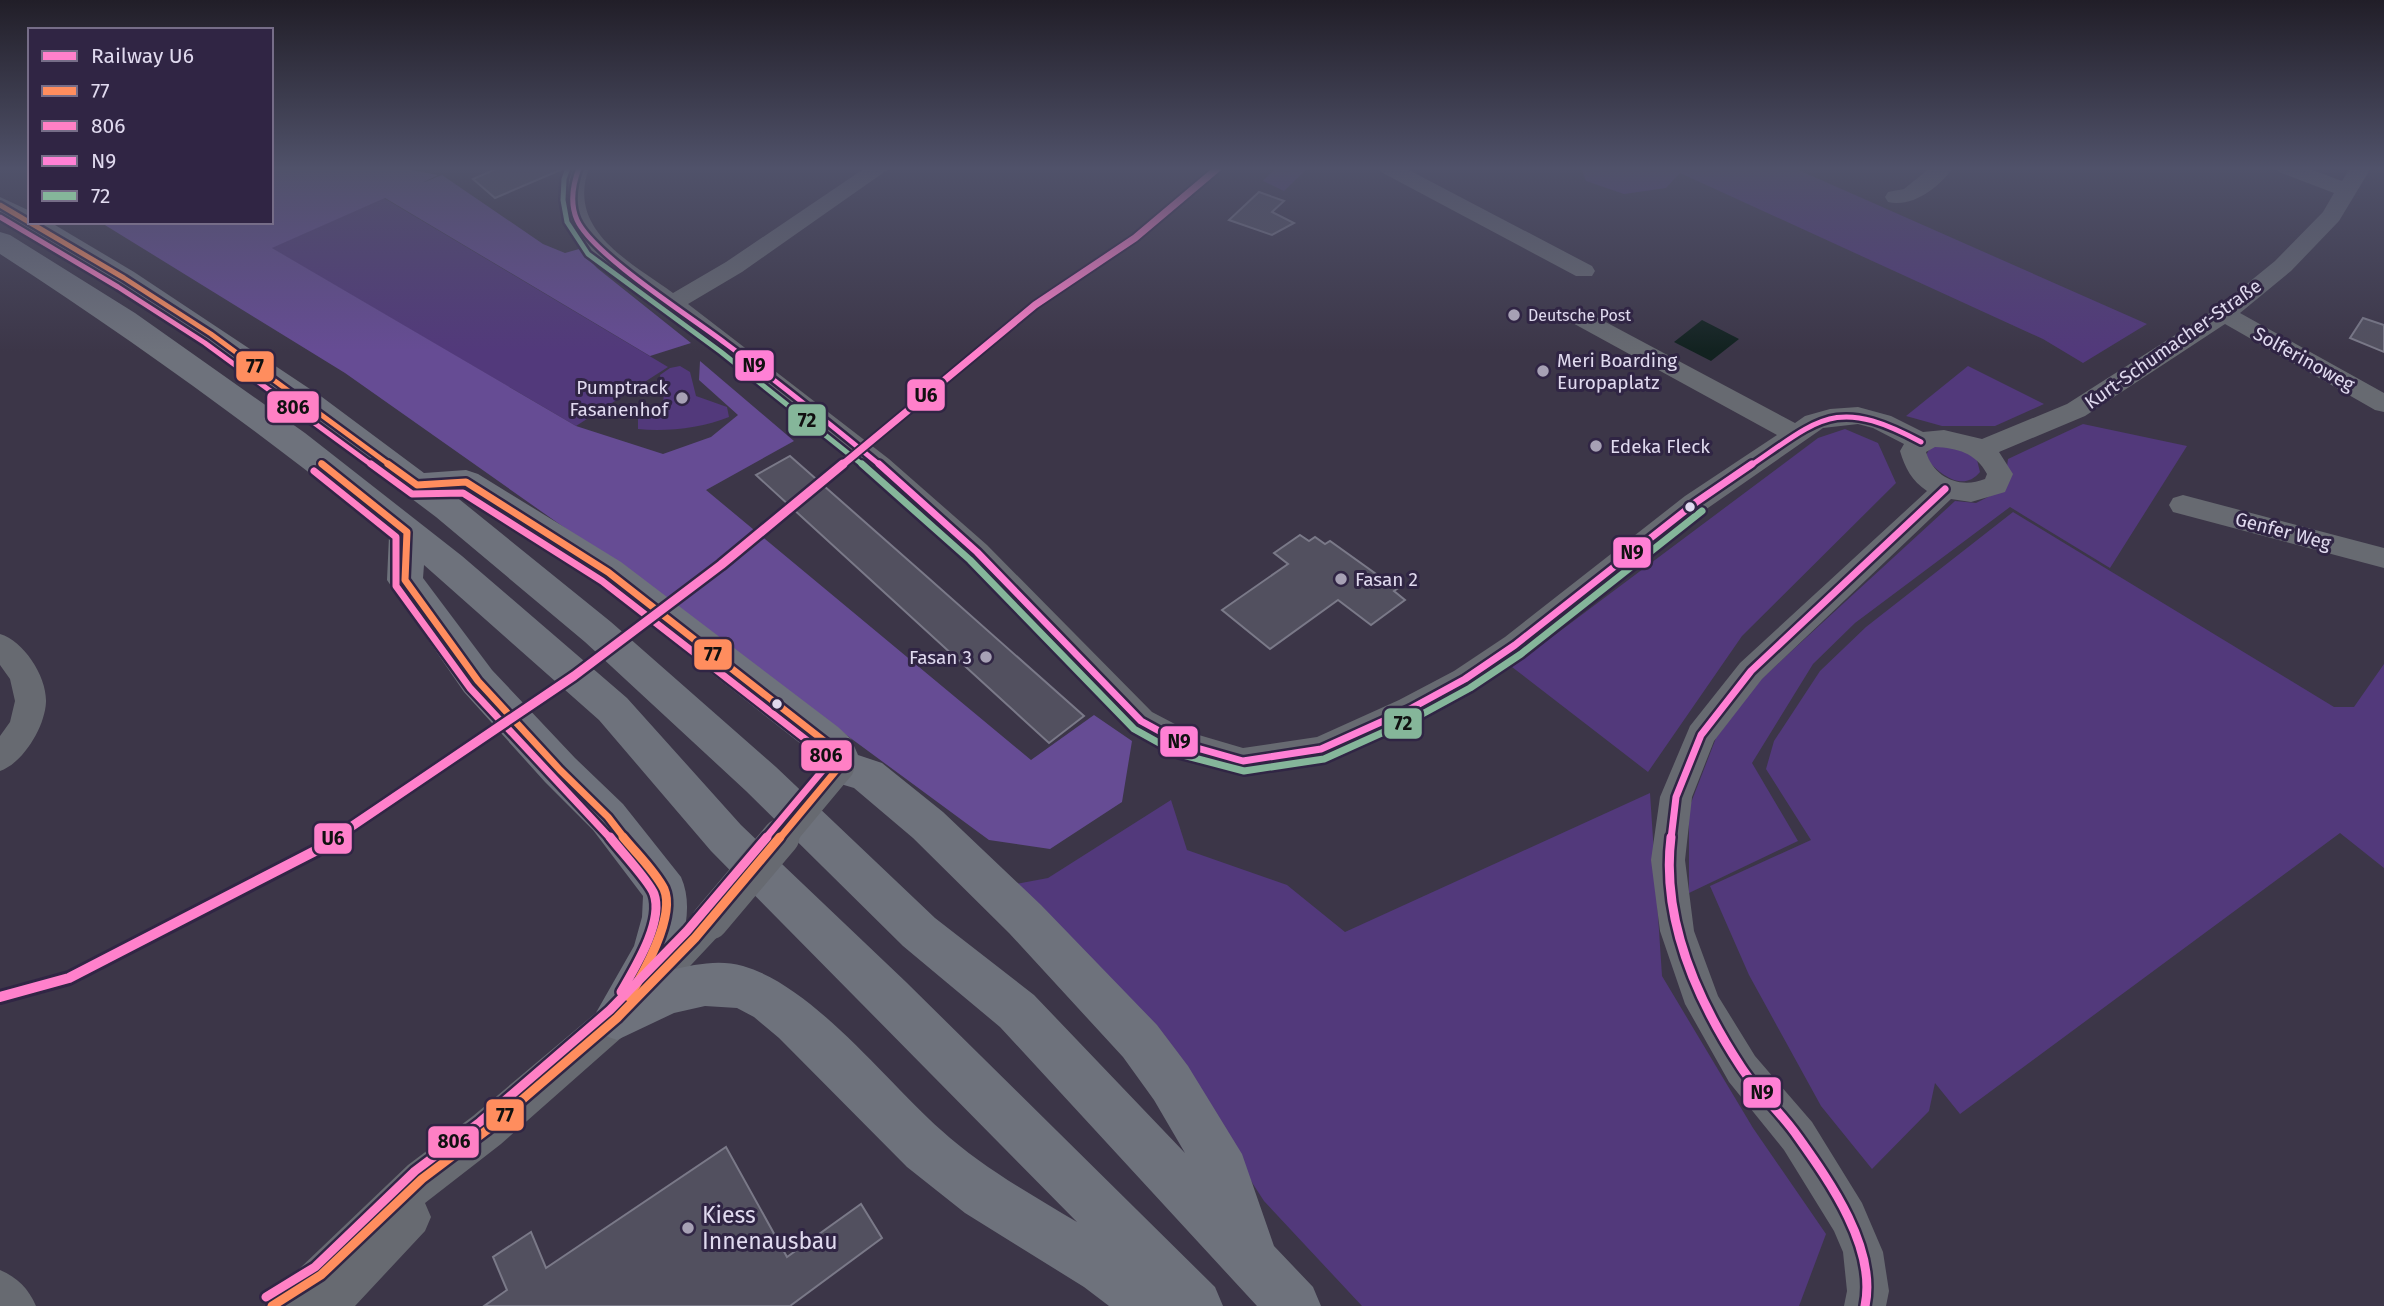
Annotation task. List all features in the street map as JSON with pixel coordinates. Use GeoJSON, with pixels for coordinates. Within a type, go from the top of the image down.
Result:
{"type":"FeatureCollection","features":[{"type":"Feature","properties":{"kind":"highway"},"geometry":{"type":"LineString","coordinates":[[41,229],[211,334],[418,485],[598,632],[761,779],[919,932],[1017,1011],[1294,1306]]}},
{"type":"Feature","properties":{"kind":"highway"},"geometry":{"type":"LineString","coordinates":[[0,241],[188,364],[293,440],[407,531],[613,709],[726,838],[890,998],[1196,1306]]}},
{"type":"Feature","properties":{"kind":"highway"},"geometry":{"type":"LineString","coordinates":[[418,485],[466,482],[608,572],[824,739],[836,751],[839,768],[867,775],[928,825],[1025,919],[1140,1041],[1171,1083],[1223,1172],[1253,1262]]}},
{"type":"Feature","properties":{"kind":"highway"},"geometry":{"type":"LineString","coordinates":[[407,531],[405,580],[478,681],[551,761],[608,817],[665,891],[664,917],[655,953],[617,1018]]}},
{"type":"Feature","properties":{"kind":"highway"},"geometry":{"type":"LineString","coordinates":[[617,1018],[667,993],[705,984],[741,987],[771,1001],[796,1022],[925,1149],[982,1195],[1103,1268],[1141,1297],[1185,1306]]}},
{"type":"Feature","properties":{"kind":"street"},"geometry":{"type":"LineString","coordinates":[[582,229],[617,264],[880,464],[977,552],[1141,721],[1183,744],[1242,761],[1321,749],[1410,709],[1465,679],[1515,645],[1695,503],[1814,422],[1836,414],[1864,416],[1888,424],[1922,442]]}},
{"type":"Feature","properties":{"kind":"street"},"geometry":{"type":"LineString","coordinates":[[671,304],[734,267],[791,229]]}},
{"type":"Feature","properties":{"kind":"street"},"geometry":{"type":"LineString","coordinates":[[1503,229],[1584,271]]}},
{"type":"Feature","properties":{"kind":"street","name":"Kurt-Schumacher-Straße"},"geometry":{"type":"LineString","coordinates":[[1982,449],[2076,410],[2224,314],[2283,267],[2319,229]]}},
{"type":"Feature","properties":{"kind":"street","name":"Solferinoweg"},"geometry":{"type":"LineString","coordinates":[[2224,314],[2384,404]]}},
{"type":"Feature","properties":{"kind":"street"},"geometry":{"type":"LineString","coordinates":[[1577,316],[1795,434]]}},
{"type":"Feature","properties":{"kind":"street"},"geometry":{"type":"LineString","coordinates":[[1934,438],[1950,438],[1982,449],[1995,461],[2000,474],[1996,485],[1983,492],[1974,493],[1945,489],[1926,478],[1915,465],[1913,452],[1922,442],[1934,438]]}},
{"type":"Feature","properties":{"kind":"street"},"geometry":{"type":"LineString","coordinates":[[1866,1306],[1868,1291],[1863,1252],[1848,1217],[1798,1136],[1742,1069],[1703,1004],[1677,931],[1668,860],[1676,797],[1702,735],[1751,671],[1945,489]]}},
{"type":"Feature","properties":{"kind":"street","name":"Genfer Weg"},"geometry":{"type":"LineString","coordinates":[[2183,505],[2384,558]]}},
{"type":"Feature","properties":{"kind":"street"},"geometry":{"type":"LineString","coordinates":[[0,645],[20,664],[32,692],[29,716],[15,741],[0,758]]}},
{"type":"Feature","properties":{"kind":"street"},"geometry":{"type":"LineString","coordinates":[[291,1306],[324,1290],[433,1195],[487,1130],[617,1018],[710,921],[839,768]]}},
{"type":"Feature","properties":{"kind":"street"},"geometry":{"type":"LineString","coordinates":[[272,1306],[324,1290]]}},
{"type":"Feature","properties":{"kind":"street"},"geometry":{"type":"LineString","coordinates":[[0,1291],[15,1306]]}},
{"type":"Feature","properties":{"kind":"shaded area"},"geometry":{"type":"Polygon","coordinates":[[[111,229],[315,229],[272,248],[576,426],[663,454],[711,437],[738,415],[699,380],[700,361],[794,441],[706,490],[1031,760],[1094,715],[1132,741],[1122,802],[1050,849],[989,840],[572,533],[345,373],[111,229]]]}},
{"type":"Feature","properties":{"kind":"shaded area"},"geometry":{"type":"Polygon","coordinates":[[[314,229],[436,229],[668,367],[576,426],[271,248],[314,229]]]}},
{"type":"Feature","properties":{"kind":"shaded area"},"geometry":{"type":"Polygon","coordinates":[[[437,229],[521,229],[543,244],[565,253],[579,249],[597,268],[691,343],[650,356],[437,229]]]}},
{"type":"Feature","properties":{"kind":"shaded area"},"geometry":{"type":"Polygon","coordinates":[[[1802,229],[1932,229],[2147,324],[2083,363],[2043,339],[1802,229]]]}},
{"type":"Feature","properties":{"kind":"shaded area"},"geometry":{"type":"Polygon","coordinates":[[[1702,320],[1739,339],[1711,361],[1674,342],[1702,320]]]}},
{"type":"Feature","properties":{"kind":"shaded area","name":"Pumptrack Fasanenhof"},"geometry":{"type":"Polygon","coordinates":[[[680,366],[690,372],[696,396],[727,407],[729,417],[684,428],[638,429],[638,417],[655,410],[663,403],[660,375],[670,368],[680,366]]]}},
{"type":"Feature","properties":{"kind":"shaded area"},"geometry":{"type":"Polygon","coordinates":[[[1968,366],[2044,404],[1995,426],[1942,426],[1906,416],[1968,366]]]}},
{"type":"Feature","properties":{"kind":"shaded area"},"geometry":{"type":"Polygon","coordinates":[[[2083,424],[2187,446],[2110,568],[2010,507],[1855,623],[1813,664],[1752,763],[1798,841],[1689,893],[1689,808],[1716,738],[1758,682],[1955,501],[1976,503],[2004,489],[2008,459],[2083,424]]]}},
{"type":"Feature","properties":{"kind":"shaded area"},"geometry":{"type":"Polygon","coordinates":[[[1845,429],[1878,443],[1896,483],[1742,636],[1648,772],[1512,667],[1818,438],[1845,429]]]}},
{"type":"Feature","properties":{"kind":"shaded area"},"geometry":{"type":"Polygon","coordinates":[[[1937,445],[1963,449],[1977,460],[1980,472],[1966,481],[1958,481],[1943,474],[1925,457],[1930,448],[1937,445]]]}},
{"type":"Feature","properties":{"kind":"shaded area"},"geometry":{"type":"Polygon","coordinates":[[[2013,512],[2334,707],[2354,707],[2384,664],[2384,868],[2340,833],[1960,1114],[1935,1083],[1929,1111],[1872,1169],[1821,1106],[1749,975],[1710,886],[1811,840],[1766,769],[1774,741],[1820,671],[1866,627],[2013,512]]]}},
{"type":"Feature","properties":{"kind":"shaded area"},"geometry":{"type":"Polygon","coordinates":[[[1650,793],[1662,976],[1753,1128],[1826,1234],[1799,1306],[1362,1306],[1264,1201],[1155,1033],[1016,884],[1048,878],[1171,800],[1187,850],[1287,885],[1345,932],[1650,793]]]}},
{"type":"Feature","properties":{"kind":"building"},"geometry":{"type":"Polygon","coordinates":[[[1255,229],[1283,229],[1272,235],[1255,229]]]}},
{"type":"Feature","properties":{"kind":"building"},"geometry":{"type":"Polygon","coordinates":[[[2363,318],[2384,325],[2384,352],[2350,338],[2363,318]]]}},
{"type":"Feature","properties":{"kind":"building"},"geometry":{"type":"Polygon","coordinates":[[[790,456],[1084,716],[1049,743],[756,475],[790,456]]]}},
{"type":"Feature","properties":{"kind":"building"},"geometry":{"type":"Polygon","coordinates":[[[1300,535],[1309,541],[1315,537],[1325,544],[1330,541],[1397,589],[1394,591],[1405,600],[1371,625],[1338,600],[1270,649],[1222,610],[1288,564],[1274,553],[1300,535]]]}},
{"type":"Feature","properties":{"kind":"building","name":"Kiess Innenausbau"},"geometry":{"type":"Polygon","coordinates":[[[726,1147],[787,1257],[861,1204],[882,1238],[790,1306],[484,1306],[507,1290],[493,1257],[531,1232],[546,1268],[726,1147]]]}},
{"type":"Feature","properties":{"kind":"rail line","name":"U6"},"geometry":{"type":"LineString","coordinates":[[0,997],[69,978],[315,851],[574,676],[721,565],[1035,305],[1146,229]]}},
{"type":"Feature","properties":{"kind":"transit line","name":"806"},"geometry":{"type":"LineString","coordinates":[[20,229],[205,343],[412,494],[463,493],[602,581],[827,756],[828,764],[687,931],[610,1010],[480,1122],[415,1171],[315,1267],[266,1297]]}},
{"type":"Feature","properties":{"kind":"transit line","name":"77"},"geometry":{"type":"LineString","coordinates":[[41,229],[211,334],[417,485],[466,482],[608,572],[837,751],[839,767],[695,938],[617,1018],[487,1130],[422,1179],[321,1275],[272,1306]]}},
{"type":"Feature","properties":{"kind":"transit line","name":"72"},"geometry":{"type":"LineString","coordinates":[[572,229],[588,254],[721,352],[873,473],[970,560],[1134,729],[1179,754],[1206,763],[1244,771],[1324,759],[1415,718],[1470,688],[1521,654],[1702,511]]}},
{"type":"Feature","properties":{"kind":"transit line","name":"N9"},"geometry":{"type":"LineString","coordinates":[[583,229],[595,246],[727,344],[880,465],[977,552],[1141,721],[1183,744],[1243,761],[1321,749],[1410,709],[1465,679],[1515,645],[1695,503],[1814,422],[1844,416],[1870,419],[1921,442]]}},
{"type":"Feature","properties":{"kind":"transit line","name":"77"},"geometry":{"type":"LineString","coordinates":[[321,463],[407,532],[405,580],[478,681],[560,770],[608,817],[665,891],[664,917],[655,953],[629,997]]}},
{"type":"Feature","properties":{"kind":"transit line","name":"806"},"geometry":{"type":"LineString","coordinates":[[314,471],[396,537],[396,586],[470,688],[552,777],[600,824],[654,894],[654,916],[645,949],[621,992]]}},
{"type":"Feature","properties":{"kind":"transit line","name":"N9"},"geometry":{"type":"LineString","coordinates":[[1865,1306],[1868,1291],[1863,1252],[1848,1217],[1798,1136],[1742,1069],[1703,1004],[1677,931],[1668,860],[1676,797],[1701,735],[1751,671],[1945,489]]}},
{"type":"Feature","properties":{"kind":"place","name":"Deutsche Post"},"geometry":{"type":"Point","coordinates":[1514,315]}},
{"type":"Feature","properties":{"kind":"place","name":"Meri Boarding Europaplatz"},"geometry":{"type":"Point","coordinates":[1543,371]}},
{"type":"Feature","properties":{"kind":"place","name":"Pumptrack Fasanenhof"},"geometry":{"type":"Point","coordinates":[682,398]}},
{"type":"Feature","properties":{"kind":"place","name":"Edeka Fleck"},"geometry":{"type":"Point","coordinates":[1596,446]}},
{"type":"Feature","properties":{"kind":"place","name":"Fasan 2"},"geometry":{"type":"Point","coordinates":[1341,579]}},
{"type":"Feature","properties":{"kind":"place","name":"Fasan 3"},"geometry":{"type":"Point","coordinates":[986,657]}},
{"type":"Feature","properties":{"kind":"place","name":"Kiess Innenausbau"},"geometry":{"type":"Point","coordinates":[688,1228]}}]}
